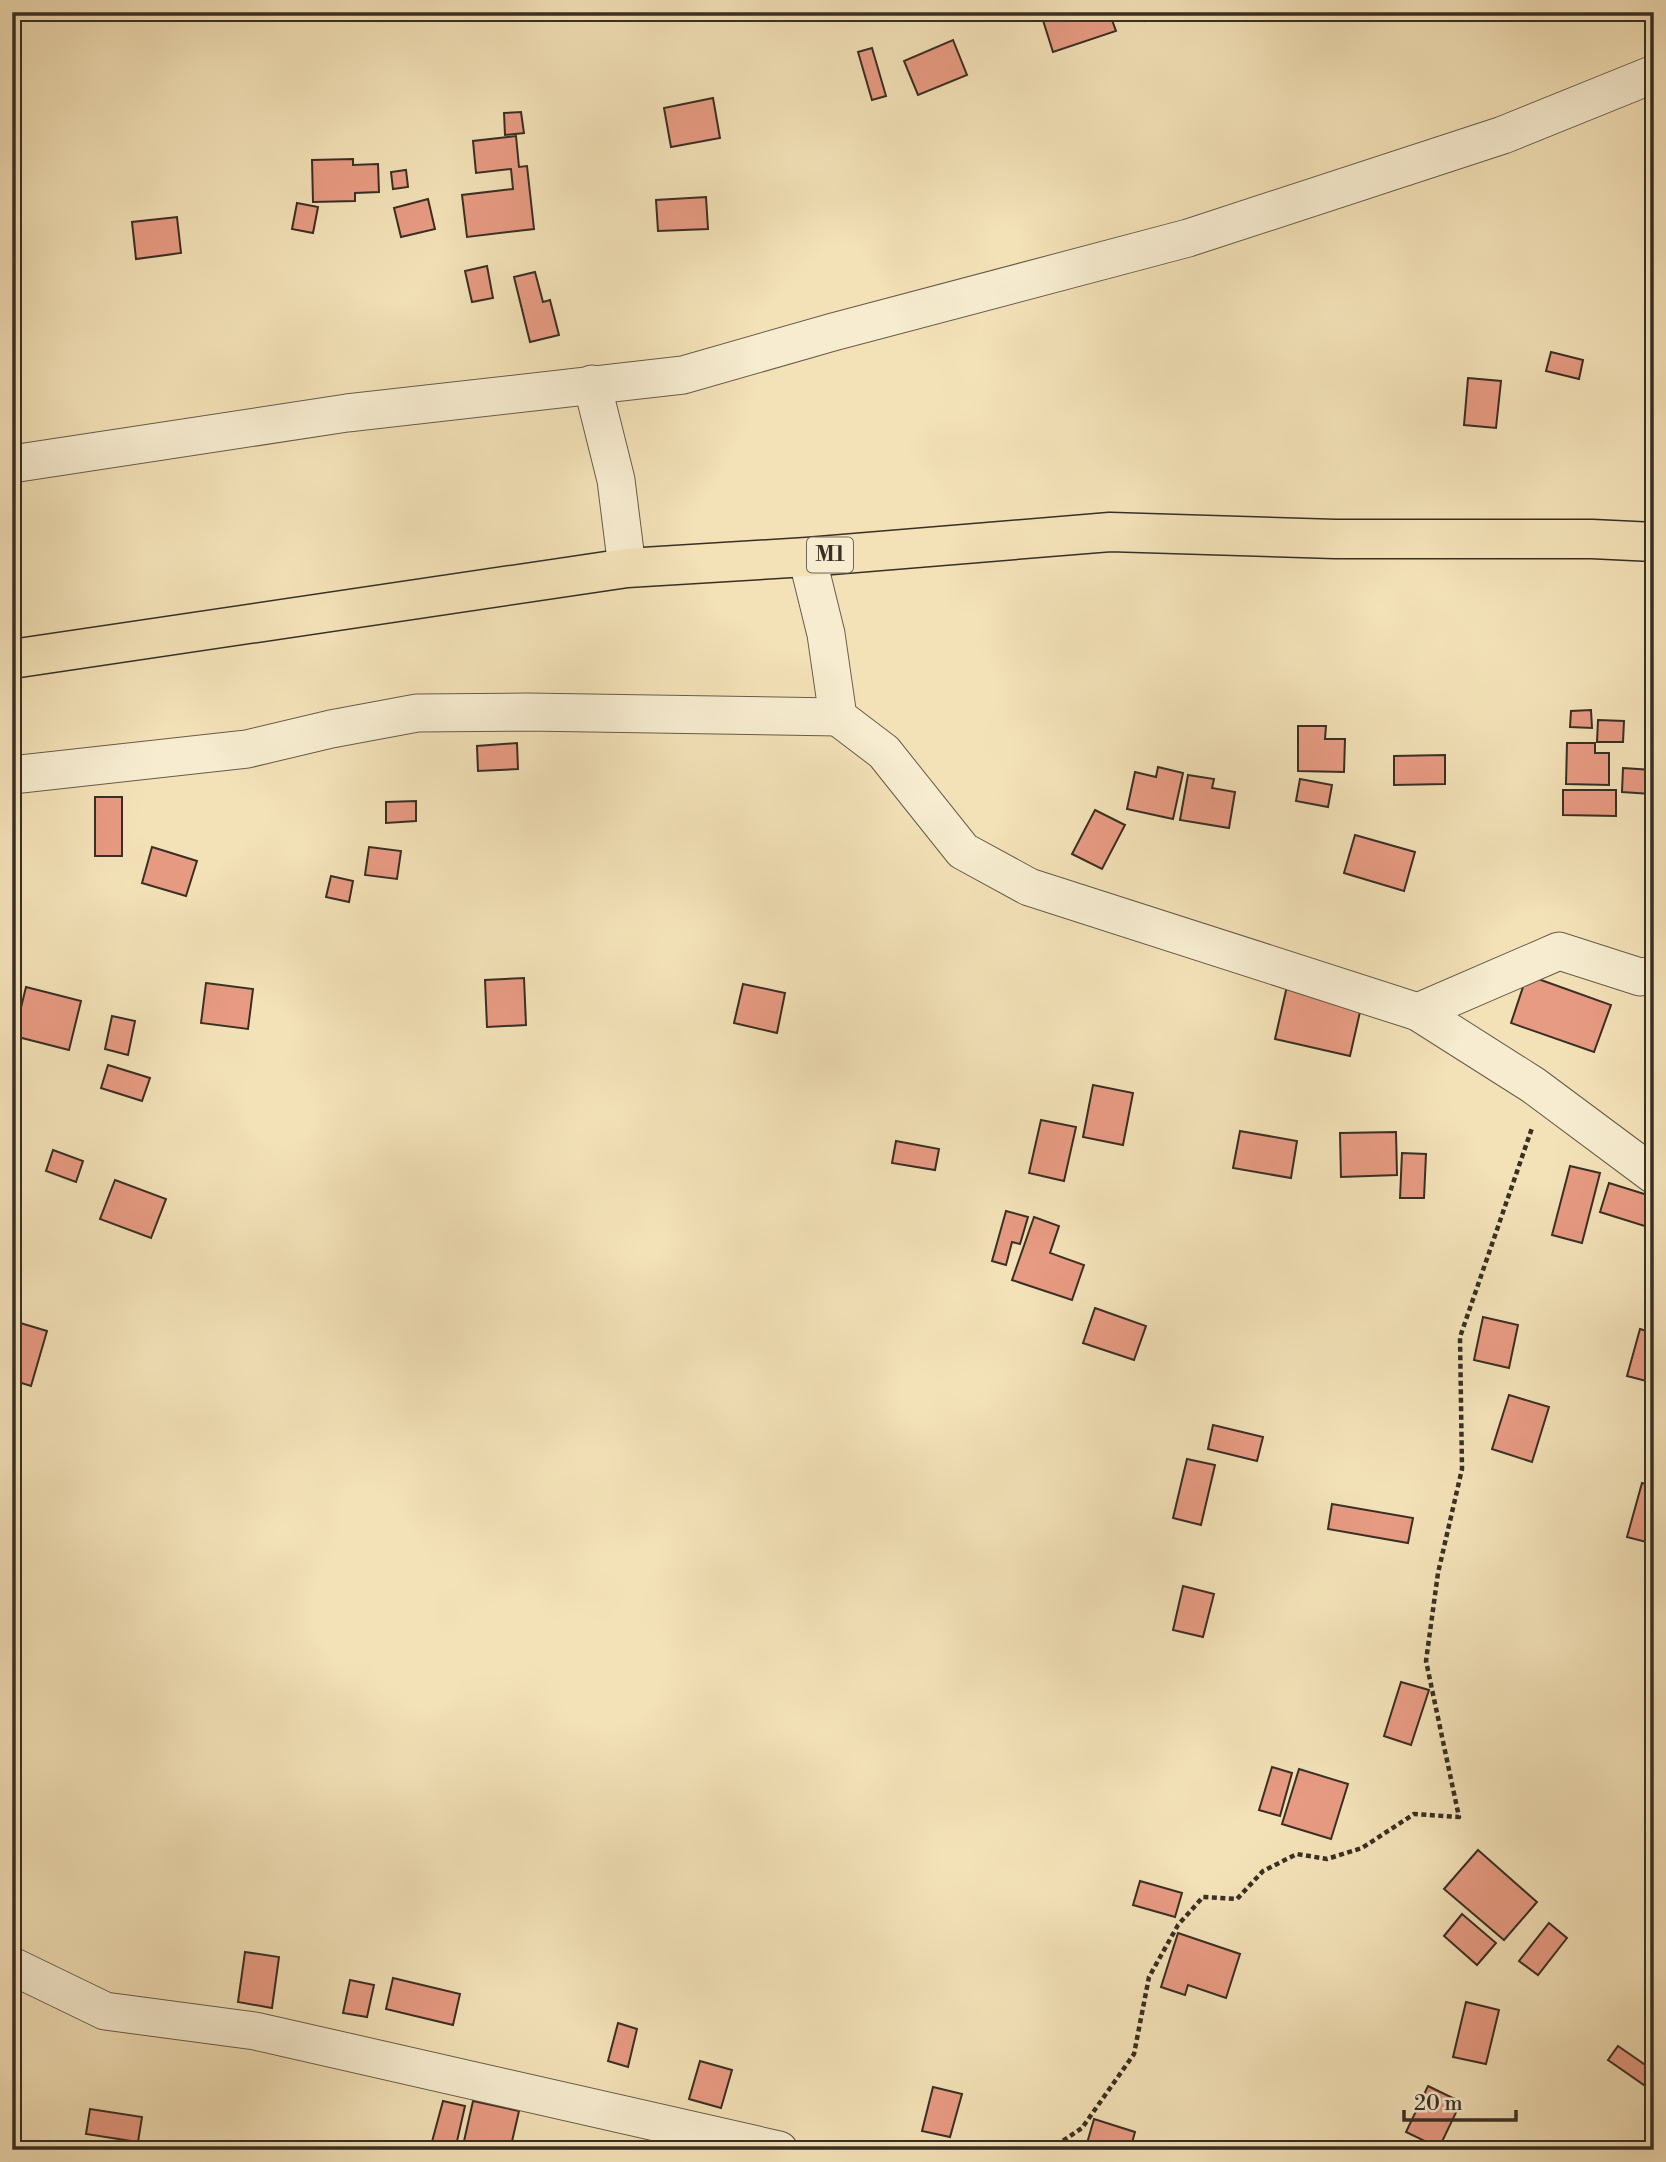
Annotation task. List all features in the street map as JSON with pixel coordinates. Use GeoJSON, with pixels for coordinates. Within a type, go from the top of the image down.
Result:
{"type":"FeatureCollection","features":[{"type":"Feature","properties":{"kind":"highway","name":"M1"},"geometry":{"type":"LineString","coordinates":[[12,659],[627,568],[807,557],[1110,532],[1335,539],[1592,539],[1654,542]]}},
{"type":"Feature","properties":{"kind":"street"},"geometry":{"type":"LineString","coordinates":[[12,464],[347,413],[683,375],[833,332],[1188,238],[1503,135],[1654,74]]}},
{"type":"Feature","properties":{"kind":"street"},"geometry":{"type":"LineString","coordinates":[[592,384],[616,480],[627,568]]}},
{"type":"Feature","properties":{"kind":"street"},"geometry":{"type":"LineString","coordinates":[[807,557],[826,634],[838,717]]}},
{"type":"Feature","properties":{"kind":"street"},"geometry":{"type":"LineString","coordinates":[[12,775],[247,749],[331,729],[417,713],[838,717],[884,752],[963,851],[1029,887],[1418,1012],[1545,1094],[1654,1175]]}},
{"type":"Feature","properties":{"kind":"street"},"geometry":{"type":"LineString","coordinates":[[1418,1012],[1559,951],[1640,977],[1654,975]]}},
{"type":"Feature","properties":{"kind":"street"},"geometry":{"type":"LineString","coordinates":[[12,1966],[105,2011],[255,2031],[779,2150]]}},
{"type":"Feature","properties":{"kind":"path"},"geometry":{"type":"LineString","coordinates":[[1049,2150],[1082,2128],[1134,2054],[1149,1977],[1178,1925],[1203,1897],[1237,1899],[1263,1871],[1297,1854],[1327,1859],[1362,1848],[1414,1814],[1459,1817],[1426,1661],[1438,1573],[1462,1469],[1460,1338],[1545,1094]]}},
{"type":"Feature","properties":{"kind":"building"},"geometry":{"type":"Polygon","coordinates":[[[1109,12],[1116,31],[1053,52],[1041,14],[1109,12]]]}},
{"type":"Feature","properties":{"kind":"building"},"geometry":{"type":"Polygon","coordinates":[[[1143,12],[1168,12],[1169,14],[1145,21],[1143,12]]]}},
{"type":"Feature","properties":{"kind":"building"},"geometry":{"type":"Polygon","coordinates":[[[953,40],[967,75],[918,95],[904,61],[953,40]]]}},
{"type":"Feature","properties":{"kind":"building"},"geometry":{"type":"Polygon","coordinates":[[[872,48],[886,96],[872,100],[858,52],[872,48]]]}},
{"type":"Feature","properties":{"kind":"building"},"geometry":{"type":"Polygon","coordinates":[[[713,98],[720,138],[671,147],[664,108],[713,98]]]}},
{"type":"Feature","properties":{"kind":"building"},"geometry":{"type":"Polygon","coordinates":[[[521,112],[524,133],[505,135],[504,113],[521,112]]]}},
{"type":"Feature","properties":{"kind":"building"},"geometry":{"type":"Polygon","coordinates":[[[516,136],[519,167],[527,166],[534,229],[467,237],[462,195],[513,189],[511,169],[476,173],[473,141],[516,136]]]}},
{"type":"Feature","properties":{"kind":"building"},"geometry":{"type":"Polygon","coordinates":[[[353,159],[353,165],[378,164],[379,192],[355,193],[355,201],[313,202],[312,160],[353,159]]]}},
{"type":"Feature","properties":{"kind":"building"},"geometry":{"type":"Polygon","coordinates":[[[406,170],[408,187],[393,189],[391,172],[406,170]]]}},
{"type":"Feature","properties":{"kind":"building"},"geometry":{"type":"Polygon","coordinates":[[[706,197],[708,229],[658,231],[656,200],[706,197]]]}},
{"type":"Feature","properties":{"kind":"building"},"geometry":{"type":"Polygon","coordinates":[[[428,199],[435,229],[401,237],[394,208],[428,199]]]}},
{"type":"Feature","properties":{"kind":"building"},"geometry":{"type":"Polygon","coordinates":[[[297,203],[318,207],[313,233],[292,229],[297,203]]]}},
{"type":"Feature","properties":{"kind":"building"},"geometry":{"type":"Polygon","coordinates":[[[177,217],[181,253],[136,259],[132,222],[177,217]]]}},
{"type":"Feature","properties":{"kind":"building"},"geometry":{"type":"Polygon","coordinates":[[[487,266],[493,298],[472,302],[465,271],[487,266]]]}},
{"type":"Feature","properties":{"kind":"building"},"geometry":{"type":"Polygon","coordinates":[[[535,272],[543,302],[550,300],[559,335],[530,342],[514,277],[535,272]]]}},
{"type":"Feature","properties":{"kind":"building"},"geometry":{"type":"Polygon","coordinates":[[[1551,352],[1583,360],[1579,379],[1546,371],[1551,352]]]}},
{"type":"Feature","properties":{"kind":"building"},"geometry":{"type":"Polygon","coordinates":[[[1468,378],[1501,381],[1496,428],[1464,425],[1468,378]]]}},
{"type":"Feature","properties":{"kind":"building"},"geometry":{"type":"Polygon","coordinates":[[[1591,710],[1592,728],[1570,727],[1571,711],[1591,710]]]}},
{"type":"Feature","properties":{"kind":"building"},"geometry":{"type":"Polygon","coordinates":[[[1598,720],[1624,721],[1623,742],[1597,742],[1598,720]]]}},
{"type":"Feature","properties":{"kind":"building"},"geometry":{"type":"Polygon","coordinates":[[[1298,726],[1326,726],[1325,739],[1345,739],[1344,772],[1298,771],[1298,726]]]}},
{"type":"Feature","properties":{"kind":"building"},"geometry":{"type":"Polygon","coordinates":[[[517,743],[518,769],[478,771],[477,746],[517,743]]]}},
{"type":"Feature","properties":{"kind":"building"},"geometry":{"type":"Polygon","coordinates":[[[1567,743],[1595,743],[1595,753],[1609,753],[1609,785],[1566,784],[1567,743]]]}},
{"type":"Feature","properties":{"kind":"building"},"geometry":{"type":"Polygon","coordinates":[[[1445,755],[1445,784],[1394,785],[1394,756],[1445,755]]]}},
{"type":"Feature","properties":{"kind":"building"},"geometry":{"type":"Polygon","coordinates":[[[1158,767],[1183,773],[1173,819],[1127,809],[1135,772],[1156,777],[1158,767]]]}},
{"type":"Feature","properties":{"kind":"building"},"geometry":{"type":"Polygon","coordinates":[[[1623,768],[1652,770],[1651,794],[1622,792],[1623,768]]]}},
{"type":"Feature","properties":{"kind":"building"},"geometry":{"type":"Polygon","coordinates":[[[1188,775],[1214,779],[1212,788],[1235,792],[1229,828],[1180,820],[1188,775]]]}},
{"type":"Feature","properties":{"kind":"building"},"geometry":{"type":"Polygon","coordinates":[[[1300,779],[1332,785],[1328,807],[1296,801],[1300,779]]]}},
{"type":"Feature","properties":{"kind":"building"},"geometry":{"type":"Polygon","coordinates":[[[1563,790],[1616,790],[1616,816],[1563,815],[1563,790]]]}},
{"type":"Feature","properties":{"kind":"building"},"geometry":{"type":"Polygon","coordinates":[[[95,797],[122,797],[122,856],[95,856],[95,797]]]}},
{"type":"Feature","properties":{"kind":"building"},"geometry":{"type":"Polygon","coordinates":[[[416,801],[416,821],[386,823],[386,802],[416,801]]]}},
{"type":"Feature","properties":{"kind":"building"},"geometry":{"type":"Polygon","coordinates":[[[1095,810],[1125,825],[1102,869],[1072,854],[1095,810]]]}},
{"type":"Feature","properties":{"kind":"building"},"geometry":{"type":"Polygon","coordinates":[[[1355,835],[1415,852],[1404,891],[1344,873],[1355,835]]]}},
{"type":"Feature","properties":{"kind":"building"},"geometry":{"type":"Polygon","coordinates":[[[152,847],[197,861],[186,896],[142,883],[152,847]]]}},
{"type":"Feature","properties":{"kind":"building"},"geometry":{"type":"Polygon","coordinates":[[[369,847],[401,851],[397,879],[365,875],[369,847]]]}},
{"type":"Feature","properties":{"kind":"building"},"geometry":{"type":"Polygon","coordinates":[[[331,876],[353,881],[349,902],[326,897],[331,876]]]}},
{"type":"Feature","properties":{"kind":"building"},"geometry":{"type":"Polygon","coordinates":[[[1527,975],[1611,1005],[1594,1052],[1511,1023],[1527,975]]]}},
{"type":"Feature","properties":{"kind":"building"},"geometry":{"type":"Polygon","coordinates":[[[524,978],[526,1025],[487,1027],[485,980],[524,978]]]}},
{"type":"Feature","properties":{"kind":"building"},"geometry":{"type":"Polygon","coordinates":[[[206,983],[253,989],[248,1029],[201,1023],[206,983]]]}},
{"type":"Feature","properties":{"kind":"building"},"geometry":{"type":"Polygon","coordinates":[[[743,984],[785,993],[777,1033],[734,1023],[743,984]]]}},
{"type":"Feature","properties":{"kind":"building"},"geometry":{"type":"Polygon","coordinates":[[[1287,986],[1362,1003],[1350,1056],[1275,1039],[1287,986]]]}},
{"type":"Feature","properties":{"kind":"building"},"geometry":{"type":"Polygon","coordinates":[[[26,987],[81,1001],[69,1050],[14,1036],[26,987]]]}},
{"type":"Feature","properties":{"kind":"building"},"geometry":{"type":"Polygon","coordinates":[[[112,1016],[135,1021],[128,1055],[105,1049],[112,1016]]]}},
{"type":"Feature","properties":{"kind":"building"},"geometry":{"type":"Polygon","coordinates":[[[108,1065],[150,1078],[142,1101],[101,1088],[108,1065]]]}},
{"type":"Feature","properties":{"kind":"building"},"geometry":{"type":"Polygon","coordinates":[[[1093,1085],[1133,1093],[1123,1145],[1083,1137],[1093,1085]]]}},
{"type":"Feature","properties":{"kind":"building"},"geometry":{"type":"Polygon","coordinates":[[[1041,1120],[1076,1127],[1064,1181],[1029,1173],[1041,1120]]]}},
{"type":"Feature","properties":{"kind":"building"},"geometry":{"type":"Polygon","coordinates":[[[1240,1131],[1297,1141],[1291,1178],[1233,1168],[1240,1131]]]}},
{"type":"Feature","properties":{"kind":"building"},"geometry":{"type":"Polygon","coordinates":[[[1396,1132],[1397,1175],[1341,1177],[1340,1133],[1396,1132]]]}},
{"type":"Feature","properties":{"kind":"building"},"geometry":{"type":"Polygon","coordinates":[[[896,1141],[939,1149],[935,1170],[892,1163],[896,1141]]]}},
{"type":"Feature","properties":{"kind":"building"},"geometry":{"type":"Polygon","coordinates":[[[53,1150],[83,1161],[76,1182],[46,1171],[53,1150]]]}},
{"type":"Feature","properties":{"kind":"building"},"geometry":{"type":"Polygon","coordinates":[[[1402,1153],[1426,1154],[1424,1198],[1400,1198],[1402,1153]]]}},
{"type":"Feature","properties":{"kind":"building"},"geometry":{"type":"Polygon","coordinates":[[[1570,1166],[1600,1173],[1582,1243],[1552,1235],[1570,1166]]]}},
{"type":"Feature","properties":{"kind":"building"},"geometry":{"type":"Polygon","coordinates":[[[115,1180],[166,1199],[151,1238],[100,1219],[115,1180]]]}},
{"type":"Feature","properties":{"kind":"building"},"geometry":{"type":"Polygon","coordinates":[[[1609,1183],[1654,1197],[1654,1229],[1600,1212],[1609,1183]]]}},
{"type":"Feature","properties":{"kind":"building"},"geometry":{"type":"Polygon","coordinates":[[[1006,1211],[1028,1217],[1020,1244],[1012,1242],[1006,1265],[992,1261],[1006,1211]]]}},
{"type":"Feature","properties":{"kind":"building"},"geometry":{"type":"Polygon","coordinates":[[[1034,1217],[1059,1226],[1050,1253],[1084,1265],[1072,1300],[1012,1280],[1034,1217]]]}},
{"type":"Feature","properties":{"kind":"building"},"geometry":{"type":"Polygon","coordinates":[[[1095,1308],[1146,1326],[1134,1360],[1083,1343],[1095,1308]]]}},
{"type":"Feature","properties":{"kind":"building"},"geometry":{"type":"Polygon","coordinates":[[[1483,1317],[1518,1325],[1509,1368],[1474,1360],[1483,1317]]]}},
{"type":"Feature","properties":{"kind":"building"},"geometry":{"type":"Polygon","coordinates":[[[17,1322],[47,1331],[31,1386],[12,1380],[12,1339],[17,1322]]]}},
{"type":"Feature","properties":{"kind":"building"},"geometry":{"type":"Polygon","coordinates":[[[1640,1329],[1654,1333],[1654,1383],[1627,1376],[1640,1329]]]}},
{"type":"Feature","properties":{"kind":"building"},"geometry":{"type":"Polygon","coordinates":[[[1509,1395],[1549,1407],[1532,1462],[1492,1449],[1509,1395]]]}},
{"type":"Feature","properties":{"kind":"building"},"geometry":{"type":"Polygon","coordinates":[[[1213,1425],[1263,1437],[1257,1461],[1208,1449],[1213,1425]]]}},
{"type":"Feature","properties":{"kind":"building"},"geometry":{"type":"Polygon","coordinates":[[[1187,1459],[1215,1465],[1201,1525],[1173,1518],[1187,1459]]]}},
{"type":"Feature","properties":{"kind":"building"},"geometry":{"type":"Polygon","coordinates":[[[1642,1483],[1654,1486],[1654,1544],[1627,1537],[1642,1483]]]}},
{"type":"Feature","properties":{"kind":"building"},"geometry":{"type":"Polygon","coordinates":[[[1332,1504],[1413,1518],[1408,1543],[1328,1529],[1332,1504]]]}},
{"type":"Feature","properties":{"kind":"building"},"geometry":{"type":"Polygon","coordinates":[[[1183,1586],[1214,1594],[1203,1637],[1173,1630],[1183,1586]]]}},
{"type":"Feature","properties":{"kind":"building"},"geometry":{"type":"Polygon","coordinates":[[[1401,1682],[1429,1690],[1411,1745],[1384,1736],[1401,1682]]]}},
{"type":"Feature","properties":{"kind":"building"},"geometry":{"type":"Polygon","coordinates":[[[1272,1767],[1292,1773],[1280,1816],[1259,1810],[1272,1767]]]}},
{"type":"Feature","properties":{"kind":"building"},"geometry":{"type":"Polygon","coordinates":[[[1299,1769],[1348,1784],[1331,1839],[1282,1824],[1299,1769]]]}},
{"type":"Feature","properties":{"kind":"building"},"geometry":{"type":"Polygon","coordinates":[[[1478,1850],[1537,1902],[1504,1940],[1444,1889],[1478,1850]]]}},
{"type":"Feature","properties":{"kind":"building"},"geometry":{"type":"Polygon","coordinates":[[[1140,1881],[1182,1893],[1175,1917],[1133,1905],[1140,1881]]]}},
{"type":"Feature","properties":{"kind":"building"},"geometry":{"type":"Polygon","coordinates":[[[1462,1914],[1496,1943],[1477,1965],[1444,1936],[1462,1914]]]}},
{"type":"Feature","properties":{"kind":"building"},"geometry":{"type":"Polygon","coordinates":[[[1549,1923],[1567,1938],[1538,1975],[1519,1961],[1549,1923]]]}},
{"type":"Feature","properties":{"kind":"building"},"geometry":{"type":"Polygon","coordinates":[[[1178,1933],[1240,1954],[1226,1998],[1188,1985],[1185,1995],[1161,1987],[1178,1933]]]}},
{"type":"Feature","properties":{"kind":"building"},"geometry":{"type":"Polygon","coordinates":[[[245,1952],[279,1957],[272,2008],[238,2002],[245,1952]]]}},
{"type":"Feature","properties":{"kind":"building"},"geometry":{"type":"Polygon","coordinates":[[[393,1978],[460,1994],[453,2025],[386,2009],[393,1978]]]}},
{"type":"Feature","properties":{"kind":"building"},"geometry":{"type":"Polygon","coordinates":[[[350,1980],[374,1985],[367,2017],[343,2013],[350,1980]]]}},
{"type":"Feature","properties":{"kind":"building"},"geometry":{"type":"Polygon","coordinates":[[[1466,2002],[1499,2010],[1486,2064],[1453,2057],[1466,2002]]]}},
{"type":"Feature","properties":{"kind":"building"},"geometry":{"type":"Polygon","coordinates":[[[618,2023],[637,2029],[628,2067],[608,2061],[618,2023]]]}},
{"type":"Feature","properties":{"kind":"building"},"geometry":{"type":"Polygon","coordinates":[[[1618,2046],[1654,2071],[1644,2085],[1608,2060],[1618,2046]]]}},
{"type":"Feature","properties":{"kind":"building"},"geometry":{"type":"Polygon","coordinates":[[[700,2061],[732,2070],[721,2108],[689,2099],[700,2061]]]}},
{"type":"Feature","properties":{"kind":"building"},"geometry":{"type":"Polygon","coordinates":[[[1428,2086],[1461,2102],[1439,2148],[1406,2132],[1428,2086]]]}},
{"type":"Feature","properties":{"kind":"building"},"geometry":{"type":"Polygon","coordinates":[[[933,2087],[962,2094],[950,2137],[922,2131],[933,2087]]]}},
{"type":"Feature","properties":{"kind":"building"},"geometry":{"type":"Polygon","coordinates":[[[443,2101],[465,2106],[455,2150],[430,2149],[443,2101]]]}},
{"type":"Feature","properties":{"kind":"building"},"geometry":{"type":"Polygon","coordinates":[[[473,2101],[519,2111],[510,2150],[462,2150],[473,2101]]]}},
{"type":"Feature","properties":{"kind":"building"},"geometry":{"type":"Polygon","coordinates":[[[90,2109],[142,2117],[138,2142],[86,2134],[90,2109]]]}},
{"type":"Feature","properties":{"kind":"building"},"geometry":{"type":"Polygon","coordinates":[[[1094,2119],[1135,2132],[1130,2150],[1085,2150],[1094,2119]]]}}]}
